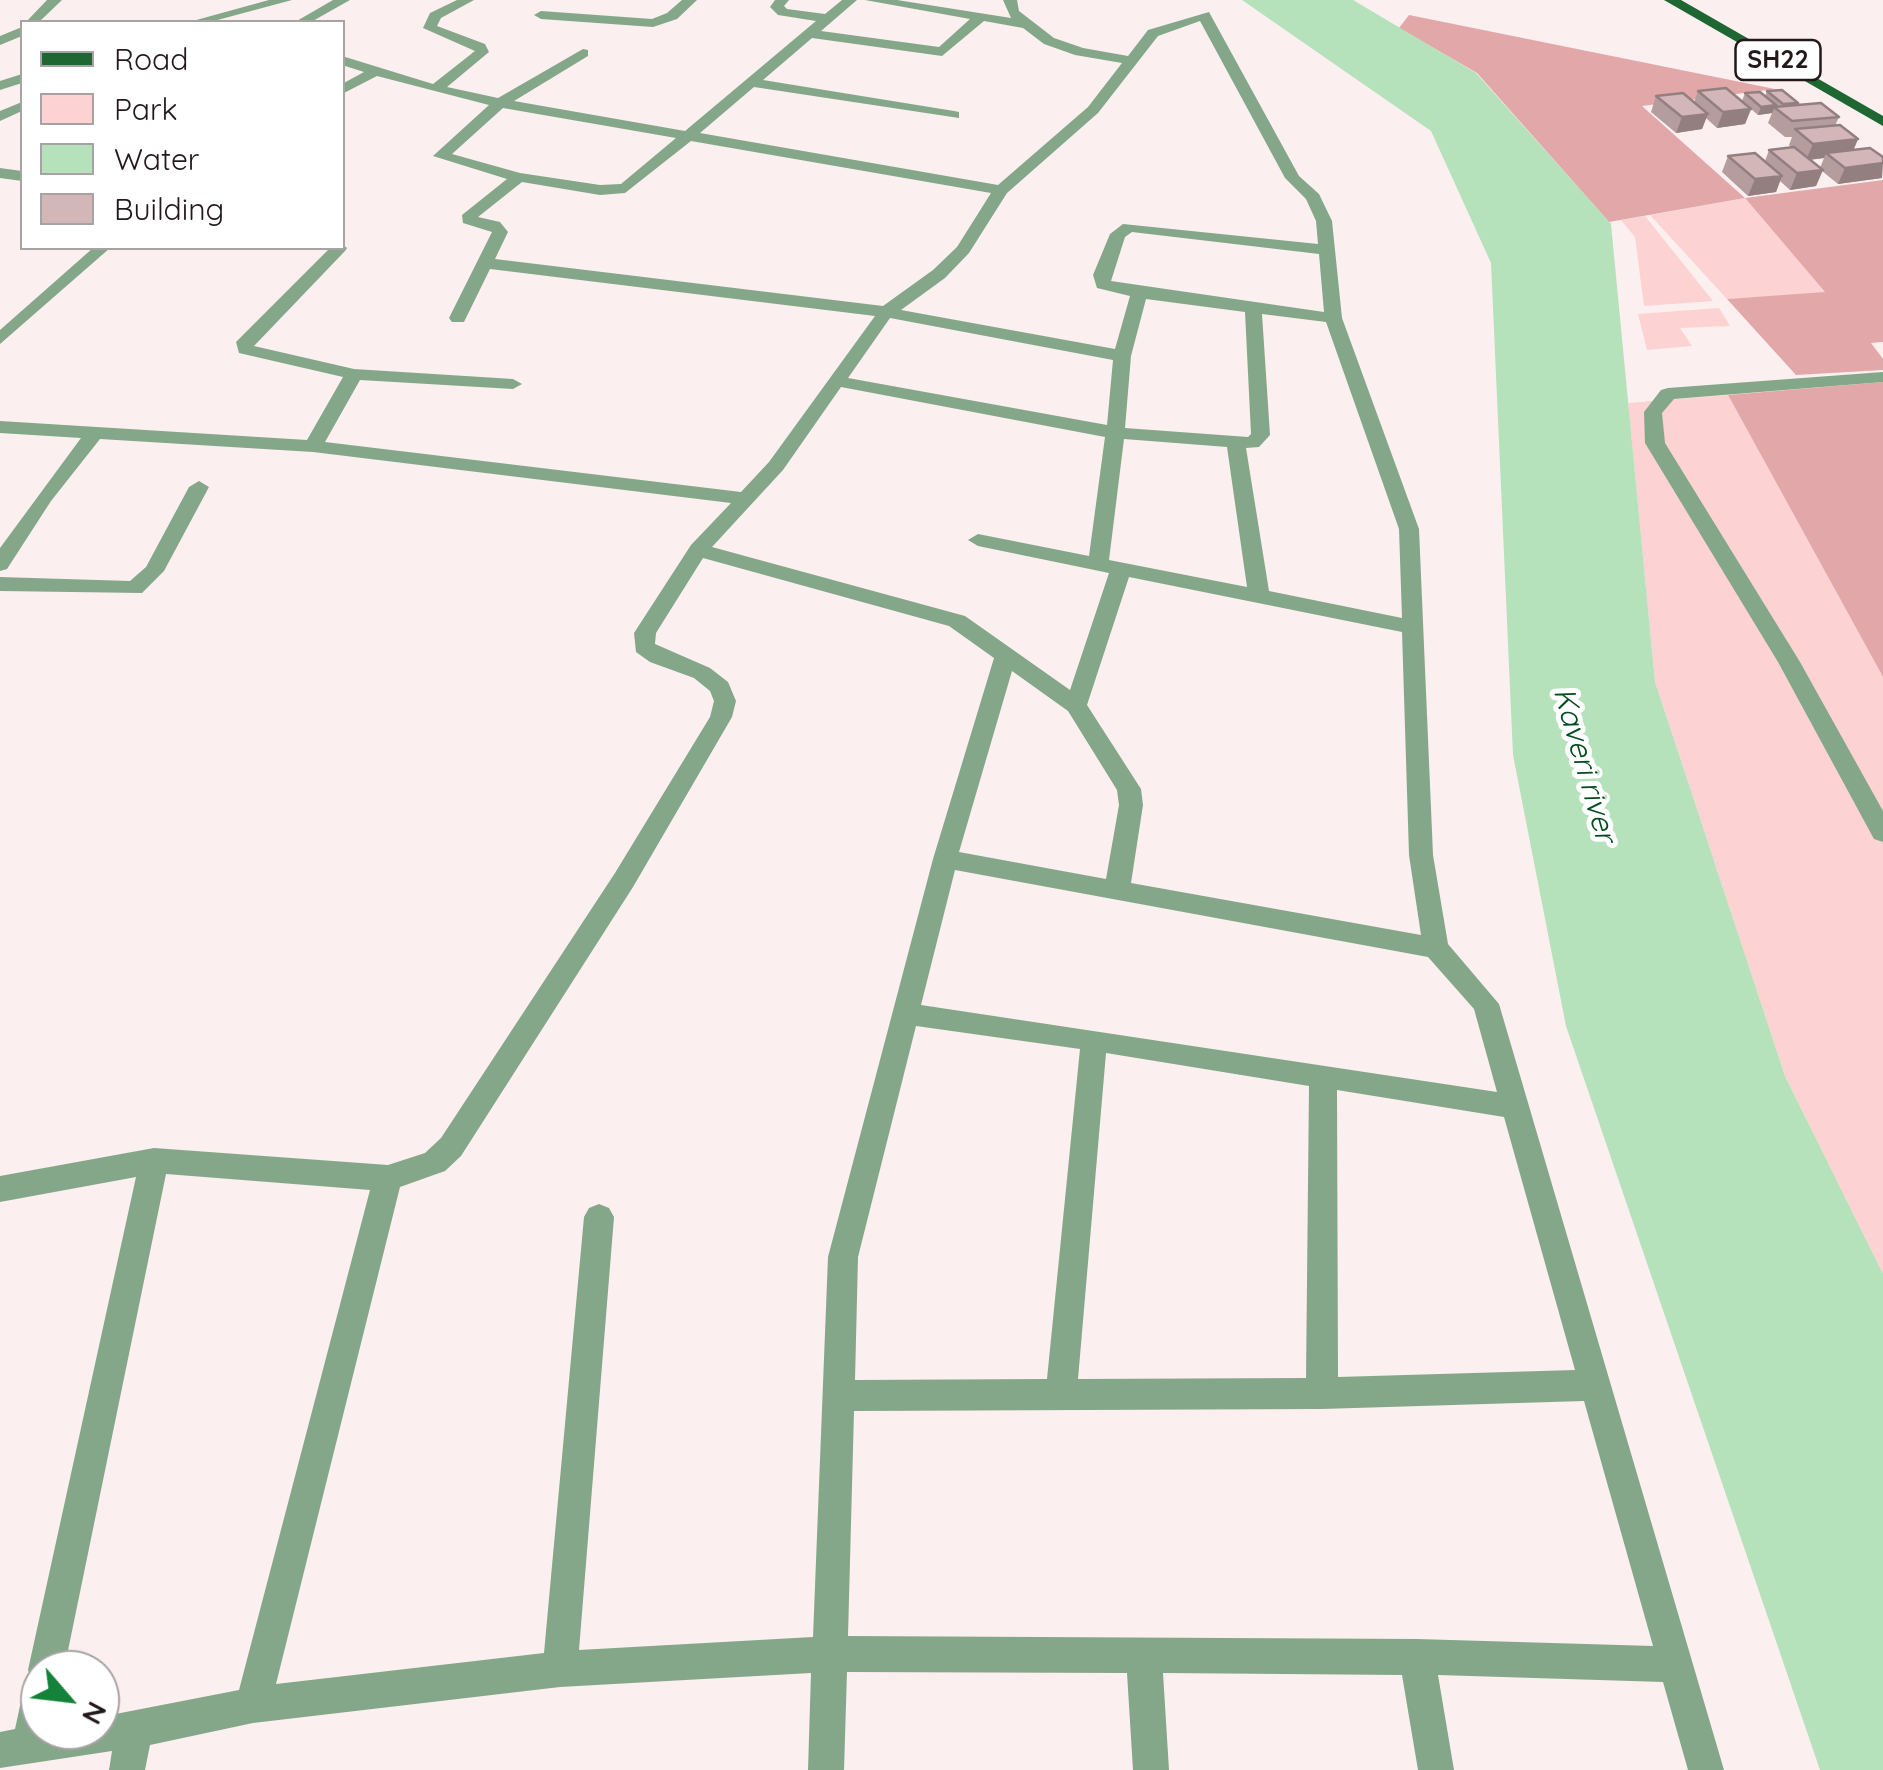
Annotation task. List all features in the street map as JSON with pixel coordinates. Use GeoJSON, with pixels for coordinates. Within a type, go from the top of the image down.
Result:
{"type":"FeatureCollection","features":[{"type":"Feature","properties":{"kind":"main road","name":"SH22"},"geometry":{"type":"LineString","coordinates":[[1671,0],[1883,122]]}},
{"type":"Feature","properties":{"kind":"street"},"geometry":{"type":"LineString","coordinates":[[34,20],[56,0]]}},
{"type":"Feature","properties":{"kind":"street"},"geometry":{"type":"LineString","coordinates":[[204,20],[285,0]]}},
{"type":"Feature","properties":{"kind":"street"},"geometry":{"type":"LineString","coordinates":[[306,20],[343,0]]}},
{"type":"Feature","properties":{"kind":"street"},"geometry":{"type":"LineString","coordinates":[[435,88],[482,52],[430,28],[435,16],[467,0]]}},
{"type":"Feature","properties":{"kind":"street"},"geometry":{"type":"LineString","coordinates":[[542,15],[653,23],[672,16],[690,0]]}},
{"type":"Feature","properties":{"kind":"street"},"geometry":{"type":"LineString","coordinates":[[782,0],[777,7],[783,12],[828,19]]}},
{"type":"Feature","properties":{"kind":"street"},"geometry":{"type":"LineString","coordinates":[[583,53],[500,103],[437,162],[614,191],[636,183],[850,0]]}},
{"type":"Feature","properties":{"kind":"street"},"geometry":{"type":"LineString","coordinates":[[872,0],[1026,24]]}},
{"type":"Feature","properties":{"kind":"street"},"geometry":{"type":"LineString","coordinates":[[1010,0],[1013,13],[1064,48],[1128,60]]}},
{"type":"Feature","properties":{"kind":"street"},"geometry":{"type":"LineString","coordinates":[[1183,0],[1204,15],[1292,178],[1312,197],[1324,222],[1333,318],[1409,529],[1421,856],[1436,948],[1486,1004],[1679,1665],[1706,1770]]}},
{"type":"Feature","properties":{"kind":"street"},"geometry":{"type":"LineString","coordinates":[[0,1189],[154,1161],[388,1178],[435,1162],[451,1146],[624,880],[721,717],[725,702],[720,687],[702,673],[658,658],[644,646],[645,633],[698,550],[776,466],[886,312],[964,250],[1001,190],[1094,110],[1128,60],[1160,28],[1204,15]]}},
{"type":"Feature","properties":{"kind":"street"},"geometry":{"type":"LineString","coordinates":[[811,34],[942,52],[981,17]]}},
{"type":"Feature","properties":{"kind":"street"},"geometry":{"type":"LineString","coordinates":[[345,61],[500,103],[1001,190]]}},
{"type":"Feature","properties":{"kind":"street"},"geometry":{"type":"LineString","coordinates":[[345,88],[376,71]]}},
{"type":"Feature","properties":{"kind":"street"},"geometry":{"type":"LineString","coordinates":[[753,83],[954,114]]}},
{"type":"Feature","properties":{"kind":"street"},"geometry":{"type":"LineString","coordinates":[[458,318],[499,228],[469,220],[470,215],[520,176]]}},
{"type":"Feature","properties":{"kind":"street"},"geometry":{"type":"LineString","coordinates":[[1326,250],[1129,227],[1118,234],[1101,275],[1103,284],[1139,294],[1333,318]]}},
{"type":"Feature","properties":{"kind":"street"},"geometry":{"type":"LineString","coordinates":[[0,339],[100,250]]}},
{"type":"Feature","properties":{"kind":"street"},"geometry":{"type":"LineString","coordinates":[[337,250],[245,342],[244,349],[256,356],[354,374],[513,384]]}},
{"type":"Feature","properties":{"kind":"street"},"geometry":{"type":"LineString","coordinates":[[485,263],[886,312],[1122,356]]}},
{"type":"Feature","properties":{"kind":"street"},"geometry":{"type":"LineString","coordinates":[[1098,564],[1122,356],[1139,294]]}},
{"type":"Feature","properties":{"kind":"street"},"geometry":{"type":"LineString","coordinates":[[836,381],[1116,433],[1236,445],[1252,443],[1261,435],[1253,306]]}},
{"type":"Feature","properties":{"kind":"street"},"geometry":{"type":"LineString","coordinates":[[313,446],[354,374]]}},
{"type":"Feature","properties":{"kind":"street"},"geometry":{"type":"LineString","coordinates":[[1883,376],[1668,394],[1653,412],[1656,443],[1789,662],[1883,833]]}},
{"type":"Feature","properties":{"kind":"street"},"geometry":{"type":"LineString","coordinates":[[0,427],[313,446],[743,498]]}},
{"type":"Feature","properties":{"kind":"street"},"geometry":{"type":"LineString","coordinates":[[0,564],[42,498],[95,432]]}},
{"type":"Feature","properties":{"kind":"street"},"geometry":{"type":"LineString","coordinates":[[1236,445],[1259,596]]}},
{"type":"Feature","properties":{"kind":"street"},"geometry":{"type":"LineString","coordinates":[[0,584],[135,588],[154,572],[199,487]]}},
{"type":"Feature","properties":{"kind":"street"},"geometry":{"type":"LineString","coordinates":[[978,540],[1412,627]]}},
{"type":"Feature","properties":{"kind":"street"},"geometry":{"type":"LineString","coordinates":[[698,550],[957,621],[1076,705],[1129,789],[1131,805],[1116,890]]}},
{"type":"Feature","properties":{"kind":"street"},"geometry":{"type":"LineString","coordinates":[[1076,705],[1121,569]]}},
{"type":"Feature","properties":{"kind":"street"},"geometry":{"type":"LineString","coordinates":[[826,1770],[842,1258],[946,860],[1006,655]]}},
{"type":"Feature","properties":{"kind":"street"},"geometry":{"type":"LineString","coordinates":[[946,860],[1436,948]]}},
{"type":"Feature","properties":{"kind":"street"},"geometry":{"type":"LineString","coordinates":[[906,1014],[1518,1107]]}},
{"type":"Feature","properties":{"kind":"street"},"geometry":{"type":"LineString","coordinates":[[1061,1394],[1094,1040]]}},
{"type":"Feature","properties":{"kind":"street"},"geometry":{"type":"LineString","coordinates":[[1322,1392],[1323,1077]]}},
{"type":"Feature","properties":{"kind":"street"},"geometry":{"type":"LineString","coordinates":[[50,1650],[154,1161]]}},
{"type":"Feature","properties":{"kind":"street"},"geometry":{"type":"LineString","coordinates":[[252,1705],[388,1178]]}},
{"type":"Feature","properties":{"kind":"street"},"geometry":{"type":"LineString","coordinates":[[560,1669],[599,1217]]}},
{"type":"Feature","properties":{"kind":"street"},"geometry":{"type":"LineString","coordinates":[[838,1396],[1322,1392],[1596,1385]]}},
{"type":"Feature","properties":{"kind":"street"},"geometry":{"type":"LineString","coordinates":[[15,1748],[134,1730],[252,1705],[560,1669],[830,1654],[1416,1657],[1679,1665]]}},
{"type":"Feature","properties":{"kind":"street"},"geometry":{"type":"LineString","coordinates":[[1144,1656],[1151,1770]]}},
{"type":"Feature","properties":{"kind":"street"},"geometry":{"type":"LineString","coordinates":[[1416,1657],[1436,1770]]}},
{"type":"Feature","properties":{"kind":"street"},"geometry":{"type":"LineString","coordinates":[[128,1770],[134,1730]]}},
{"type":"Feature","properties":{"kind":"green space"},"geometry":{"type":"Polygon","coordinates":[[[1745,198],[1826,293],[1727,299],[1650,215],[1745,198]]]}},
{"type":"Feature","properties":{"kind":"green space"},"geometry":{"type":"Polygon","coordinates":[[[1645,216],[1713,301],[1644,306],[1635,237],[1621,220],[1645,216]]]}},
{"type":"Feature","properties":{"kind":"green space"},"geometry":{"type":"Polygon","coordinates":[[[1719,308],[1730,326],[1680,328],[1692,346],[1647,350],[1638,314],[1719,308]]]}},
{"type":"Feature","properties":{"kind":"green space"},"geometry":{"type":"Polygon","coordinates":[[[1728,395],[1883,677],[1883,1274],[1785,1076],[1655,682],[1628,403],[1728,395]]]}},
{"type":"Feature","properties":{"kind":"shaded area"},"geometry":{"type":"Polygon","coordinates":[[[1409,15],[1775,89],[1642,106],[1745,198],[1609,222],[1477,73],[1399,28],[1409,15]]]}},
{"type":"Feature","properties":{"kind":"shaded area"},"geometry":{"type":"Polygon","coordinates":[[[1883,180],[1883,342],[1871,343],[1883,359],[1883,370],[1796,375],[1727,299],[1825,292],[1745,198],[1883,180]]]}},
{"type":"Feature","properties":{"kind":"shaded area"},"geometry":{"type":"Polygon","coordinates":[[[1883,382],[1883,677],[1728,395],[1883,382]]]}},
{"type":"Feature","properties":{"kind":"water","name":"Kaveri river"},"geometry":{"type":"Polygon","coordinates":[[[1242,0],[1353,0],[1476,73],[1611,224],[1655,682],[1785,1076],[1883,1274],[1883,1770],[1820,1770],[1566,1026],[1513,755],[1491,263],[1431,131],[1242,0]]]}},
{"type":"Feature","properties":{"kind":"building"},"geometry":{"type":"Polygon","coordinates":[[[1726,88],[1751,109],[1723,112],[1698,91],[1726,88]]]}},
{"type":"Feature","properties":{"kind":"building"},"geometry":{"type":"Polygon","coordinates":[[[1782,90],[1798,103],[1783,104],[1767,91],[1782,90]]]}},
{"type":"Feature","properties":{"kind":"building"},"geometry":{"type":"Polygon","coordinates":[[[1760,92],[1776,105],[1761,107],[1745,93],[1760,92]]]}},
{"type":"Feature","properties":{"kind":"building"},"geometry":{"type":"Polygon","coordinates":[[[1683,93],[1708,114],[1682,117],[1656,96],[1683,93]]]}},
{"type":"Feature","properties":{"kind":"building"},"geometry":{"type":"Polygon","coordinates":[[[1821,103],[1839,117],[1792,121],[1774,107],[1821,103]]]}},
{"type":"Feature","properties":{"kind":"building"},"geometry":{"type":"Polygon","coordinates":[[[1840,125],[1858,139],[1813,144],[1795,129],[1840,125]]]}},
{"type":"Feature","properties":{"kind":"building"},"geometry":{"type":"Polygon","coordinates":[[[1794,147],[1823,170],[1797,173],[1769,150],[1794,147]]]}},
{"type":"Feature","properties":{"kind":"building"},"geometry":{"type":"Polygon","coordinates":[[[1870,148],[1883,157],[1883,163],[1845,168],[1826,153],[1870,148]]]}},
{"type":"Feature","properties":{"kind":"building"},"geometry":{"type":"Polygon","coordinates":[[[1755,153],[1782,176],[1755,179],[1728,156],[1755,153]]]}}]}
